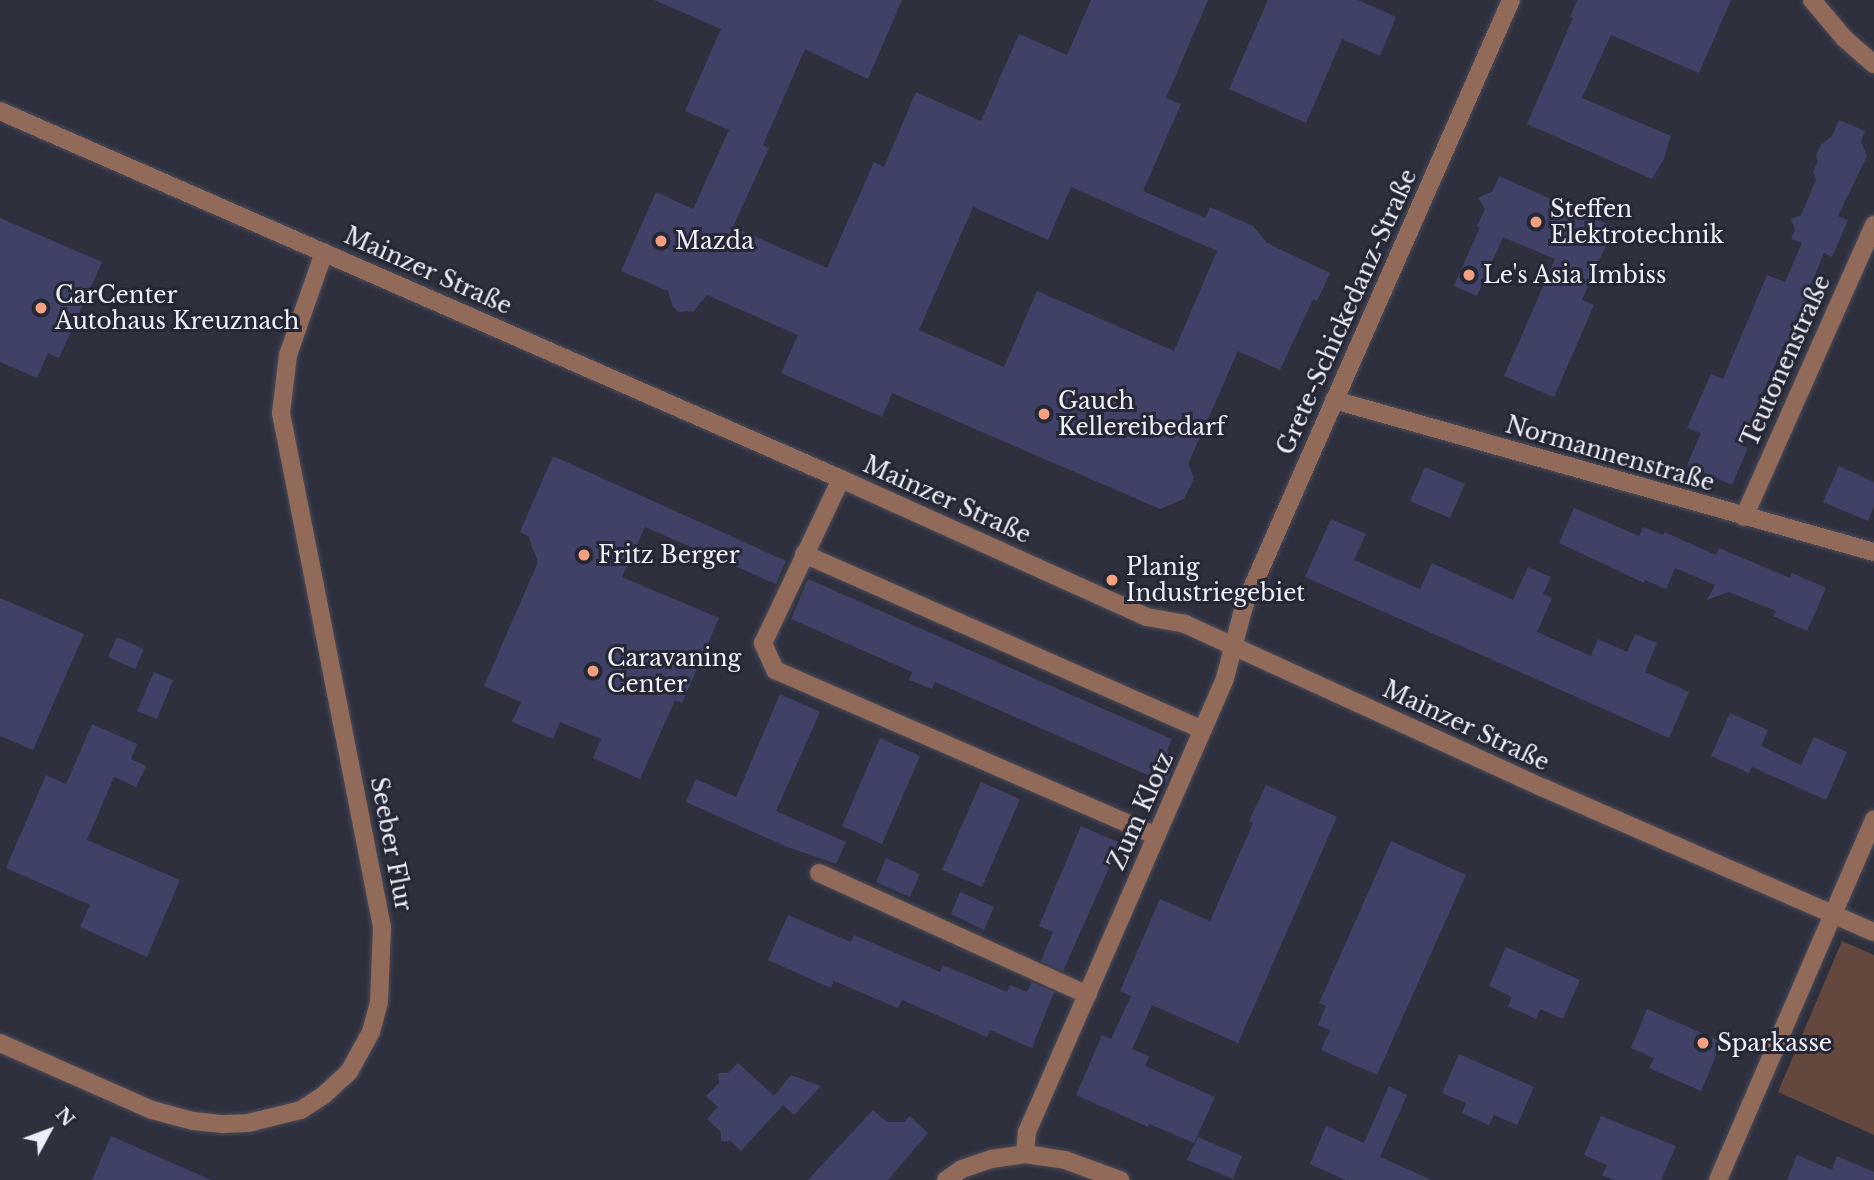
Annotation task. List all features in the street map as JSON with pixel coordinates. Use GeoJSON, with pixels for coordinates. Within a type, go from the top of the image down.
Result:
{"type":"FeatureCollection","features":[{"type":"Feature","properties":{"kind":"street","name":"Grete-Schickedanz-Straße"},"geometry":{"type":"LineString","coordinates":[[1231,645],[1244,606],[1511,0]]}},
{"type":"Feature","properties":{"kind":"street"},"geometry":{"type":"LineString","coordinates":[[1812,0],[1845,39],[1874,64]]}},
{"type":"Feature","properties":{"kind":"street","name":"Mainzer Straße"},"geometry":{"type":"LineString","coordinates":[[0,111],[841,479],[1147,617],[1185,624],[1544,788],[1874,932]]}},
{"type":"Feature","properties":{"kind":"street","name":"Teutonenstraße"},"geometry":{"type":"LineString","coordinates":[[1744,517],[1874,225]]}},
{"type":"Feature","properties":{"kind":"street","name":"Seeber Flur"},"geometry":{"type":"LineString","coordinates":[[0,1043],[152,1110],[192,1121],[248,1123],[301,1110],[324,1095],[349,1072],[371,1032],[380,988],[382,927],[325,625],[281,413],[288,355],[324,252]]}},
{"type":"Feature","properties":{"kind":"street","name":"Normannenstraße"},"geometry":{"type":"LineString","coordinates":[[1334,400],[1874,552]]}},
{"type":"Feature","properties":{"kind":"street"},"geometry":{"type":"LineString","coordinates":[[841,479],[763,643],[775,670],[1156,836]]}},
{"type":"Feature","properties":{"kind":"street"},"geometry":{"type":"LineString","coordinates":[[804,554],[1203,730]]}},
{"type":"Feature","properties":{"kind":"street","name":"Zum Klotz"},"geometry":{"type":"LineString","coordinates":[[1025,1154],[1027,1132],[1225,678],[1231,645]]}},
{"type":"Feature","properties":{"kind":"street"},"geometry":{"type":"LineString","coordinates":[[1718,1180],[1874,819]]}},
{"type":"Feature","properties":{"kind":"street"},"geometry":{"type":"LineString","coordinates":[[818,873],[1088,995]]}},
{"type":"Feature","properties":{"kind":"street"},"geometry":{"type":"LineString","coordinates":[[946,1180],[962,1169],[991,1159],[1025,1154],[1065,1160],[1120,1180]]}},
{"type":"Feature","properties":{"kind":"shaded area"},"geometry":{"type":"Polygon","coordinates":[[[1842,941],[1874,955],[1874,1135],[1778,1092],[1842,941]]]}},
{"type":"Feature","properties":{"kind":"building"},"geometry":{"type":"Polygon","coordinates":[[[654,0],[902,0],[868,79],[805,49],[763,145],[769,148],[733,227],[827,268],[874,162],[884,167],[916,92],[981,121],[1019,34],[1067,55],[1091,0],[1208,0],[1166,98],[1181,104],[1143,191],[1205,218],[1210,207],[1253,226],[1267,243],[1330,273],[1317,301],[1313,299],[1280,370],[1238,351],[1188,464],[1194,478],[1184,499],[1160,509],[892,393],[882,417],[781,373],[798,335],[707,295],[694,311],[679,312],[673,307],[668,291],[621,271],[656,192],[693,209],[729,130],[685,111],[721,29],[654,0]],[[1071,187],[1048,240],[973,207],[919,330],[1004,367],[1037,291],[1174,351],[1217,251],[1071,187]]]}},
{"type":"Feature","properties":{"kind":"building"},"geometry":{"type":"Polygon","coordinates":[[[1268,0],[1358,0],[1396,17],[1380,56],[1342,39],[1306,123],[1229,89],[1268,0]]]}},
{"type":"Feature","properties":{"kind":"building"},"geometry":{"type":"Polygon","coordinates":[[[1577,0],[1731,0],[1699,73],[1611,35],[1582,98],[1671,136],[1664,159],[1652,179],[1527,124],[1573,18],[1570,17],[1577,0]]]}},
{"type":"Feature","properties":{"kind":"building"},"geometry":{"type":"Polygon","coordinates":[[[1839,120],[1865,131],[1861,141],[1867,156],[1838,216],[1848,220],[1832,257],[1824,253],[1806,296],[1810,298],[1789,344],[1785,342],[1740,444],[1748,448],[1732,485],[1687,465],[1701,433],[1687,428],[1711,374],[1723,379],[1767,275],[1785,282],[1802,243],[1791,239],[1795,229],[1791,219],[1801,215],[1816,180],[1813,172],[1818,161],[1816,155],[1821,145],[1832,136],[1839,120]]]}},
{"type":"Feature","properties":{"kind":"building"},"geometry":{"type":"Polygon","coordinates":[[[1499,176],[1614,227],[1582,300],[1594,305],[1554,397],[1504,376],[1555,259],[1503,237],[1477,296],[1454,286],[1485,209],[1478,198],[1493,191],[1499,176]]]}},
{"type":"Feature","properties":{"kind":"building","name":"CarCenter Autohaus Kreuznach"},"geometry":{"type":"Polygon","coordinates":[[[0,218],[102,262],[59,358],[48,353],[37,378],[0,362],[0,218]]]}},
{"type":"Feature","properties":{"kind":"building"},"geometry":{"type":"Polygon","coordinates":[[[553,456],[786,561],[776,584],[645,527],[622,577],[719,618],[682,703],[675,700],[640,779],[593,758],[601,739],[560,722],[553,739],[512,722],[521,702],[484,686],[538,562],[528,536],[520,532],[553,456]]]}},
{"type":"Feature","properties":{"kind":"building"},"geometry":{"type":"Polygon","coordinates":[[[1839,466],[1874,482],[1874,506],[1868,521],[1823,502],[1839,466]]]}},
{"type":"Feature","properties":{"kind":"building"},"geometry":{"type":"Polygon","coordinates":[[[1425,467],[1465,484],[1450,518],[1410,501],[1425,467]]]}},
{"type":"Feature","properties":{"kind":"building"},"geometry":{"type":"Polygon","coordinates":[[[1574,508],[1639,536],[1643,527],[1663,535],[1664,532],[1716,555],[1719,548],[1790,578],[1792,573],[1826,588],[1807,631],[1773,616],[1776,611],[1729,592],[1707,600],[1715,585],[1675,568],[1666,589],[1645,580],[1644,583],[1559,543],[1574,508]]]}},
{"type":"Feature","properties":{"kind":"building"},"geometry":{"type":"Polygon","coordinates":[[[1331,519],[1366,534],[1354,560],[1420,589],[1432,563],[1513,600],[1528,567],[1551,577],[1543,594],[1552,598],[1537,632],[1591,656],[1598,639],[1627,652],[1635,634],[1657,643],[1645,672],[1689,692],[1669,738],[1305,577],[1331,519]]]}},
{"type":"Feature","properties":{"kind":"building"},"geometry":{"type":"Polygon","coordinates":[[[808,579],[1172,739],[1167,751],[1178,757],[1166,783],[935,682],[932,689],[909,680],[912,672],[791,619],[808,579]]]}},
{"type":"Feature","properties":{"kind":"building"},"geometry":{"type":"Polygon","coordinates":[[[0,598],[84,634],[33,750],[0,736],[0,598]]]}},
{"type":"Feature","properties":{"kind":"building"},"geometry":{"type":"Polygon","coordinates":[[[117,637],[144,649],[135,669],[108,657],[117,637]]]}},
{"type":"Feature","properties":{"kind":"building"},"geometry":{"type":"Polygon","coordinates":[[[154,672],[173,680],[157,719],[137,711],[154,672]]]}},
{"type":"Feature","properties":{"kind":"building"},"geometry":{"type":"Polygon","coordinates":[[[780,694],[820,712],[776,811],[846,842],[836,864],[785,846],[686,802],[696,779],[736,797],[780,694]]]}},
{"type":"Feature","properties":{"kind":"building"},"geometry":{"type":"Polygon","coordinates":[[[1730,713],[1768,730],[1761,746],[1801,765],[1814,737],[1847,752],[1826,800],[1752,767],[1749,773],[1711,756],[1730,713]]]}},
{"type":"Feature","properties":{"kind":"building"},"geometry":{"type":"Polygon","coordinates":[[[92,724],[137,744],[131,759],[146,766],[136,787],[114,777],[87,840],[180,880],[147,957],[80,927],[90,905],[6,868],[46,775],[66,784],[92,724]]]}},
{"type":"Feature","properties":{"kind":"building"},"geometry":{"type":"Polygon","coordinates":[[[880,738],[920,756],[882,844],[842,826],[880,738]]]}},
{"type":"Feature","properties":{"kind":"building"},"geometry":{"type":"Polygon","coordinates":[[[981,782],[1020,799],[982,887],[942,870],[981,782]]]}},
{"type":"Feature","properties":{"kind":"building"},"geometry":{"type":"Polygon","coordinates":[[[1266,785],[1337,817],[1238,1043],[1152,1005],[1132,1049],[1149,1056],[1145,1066],[1215,1097],[1194,1143],[1149,1124],[1148,1127],[1076,1095],[1102,1035],[1111,1039],[1131,996],[1120,991],[1160,899],[1210,921],[1253,823],[1249,821],[1266,785]]]}},
{"type":"Feature","properties":{"kind":"building"},"geometry":{"type":"Polygon","coordinates":[[[1081,826],[1120,843],[1063,971],[1041,961],[1053,932],[1039,926],[1081,826]]]}},
{"type":"Feature","properties":{"kind":"building"},"geometry":{"type":"Polygon","coordinates":[[[1391,841],[1466,875],[1377,1075],[1321,1050],[1330,1030],[1318,1025],[1326,1006],[1319,1003],[1391,841]]]}},
{"type":"Feature","properties":{"kind":"building"},"geometry":{"type":"Polygon","coordinates":[[[886,858],[920,874],[910,897],[876,882],[886,858]]]}},
{"type":"Feature","properties":{"kind":"building"},"geometry":{"type":"Polygon","coordinates":[[[960,892],[994,907],[984,930],[951,914],[960,892]]]}},
{"type":"Feature","properties":{"kind":"building"},"geometry":{"type":"Polygon","coordinates":[[[788,915],[851,942],[854,935],[940,972],[943,965],[1007,992],[1010,985],[1027,992],[1032,982],[1054,992],[1032,1048],[990,1030],[987,1037],[902,1000],[898,1008],[834,981],[831,988],[768,960],[788,915]]]}},
{"type":"Feature","properties":{"kind":"building"},"geometry":{"type":"Polygon","coordinates":[[[1506,947],[1580,980],[1563,1019],[1540,1009],[1536,1019],[1508,1006],[1512,997],[1489,986],[1506,947]]]}},
{"type":"Feature","properties":{"kind":"building"},"geometry":{"type":"Polygon","coordinates":[[[1647,1009],[1722,1042],[1701,1091],[1649,1068],[1654,1058],[1631,1048],[1647,1009]]]}},
{"type":"Feature","properties":{"kind":"building"},"geometry":{"type":"Polygon","coordinates":[[[1459,1054],[1534,1087],[1517,1125],[1494,1115],[1489,1125],[1462,1113],[1466,1103],[1442,1093],[1459,1054]]]}},
{"type":"Feature","properties":{"kind":"building"},"geometry":{"type":"Polygon","coordinates":[[[738,1063],[774,1096],[791,1075],[821,1086],[794,1115],[783,1105],[741,1151],[731,1141],[721,1141],[721,1132],[707,1119],[718,1107],[706,1096],[719,1083],[718,1073],[728,1073],[738,1063]]]}},
{"type":"Feature","properties":{"kind":"building"},"geometry":{"type":"Polygon","coordinates":[[[1389,1086],[1407,1095],[1380,1157],[1432,1180],[1346,1180],[1310,1164],[1326,1126],[1364,1143],[1389,1086]]]}},
{"type":"Feature","properties":{"kind":"building"},"geometry":{"type":"Polygon","coordinates":[[[873,1110],[887,1122],[904,1122],[910,1116],[928,1133],[888,1180],[808,1180],[873,1110]]]}},
{"type":"Feature","properties":{"kind":"building"},"geometry":{"type":"Polygon","coordinates":[[[1601,1116],[1676,1146],[1661,1180],[1615,1180],[1602,1175],[1607,1165],[1584,1155],[1601,1116]]]}},
{"type":"Feature","properties":{"kind":"building"},"geometry":{"type":"Polygon","coordinates":[[[111,1136],[211,1180],[92,1180],[111,1136]]]}},
{"type":"Feature","properties":{"kind":"building"},"geometry":{"type":"Polygon","coordinates":[[[1198,1137],[1242,1156],[1233,1179],[1187,1160],[1198,1137]]]}},
{"type":"Feature","properties":{"kind":"building"},"geometry":{"type":"Polygon","coordinates":[[[1797,1155],[1832,1170],[1837,1156],[1874,1172],[1874,1180],[1787,1180],[1797,1155]]]}},
{"type":"Feature","properties":{"kind":"place","name":"Steffen Elektrotechnik"},"geometry":{"type":"Point","coordinates":[1536,222]}},
{"type":"Feature","properties":{"kind":"place","name":"Mazda"},"geometry":{"type":"Point","coordinates":[661,241]}},
{"type":"Feature","properties":{"kind":"place","name":"Le's Asia Imbiss"},"geometry":{"type":"Point","coordinates":[1469,275]}},
{"type":"Feature","properties":{"kind":"place","name":"CarCenter Autohaus Kreuznach"},"geometry":{"type":"Point","coordinates":[41,308]}},
{"type":"Feature","properties":{"kind":"place","name":"Gauch Kellereibedarf"},"geometry":{"type":"Point","coordinates":[1044,414]}},
{"type":"Feature","properties":{"kind":"place","name":"Fritz Berger"},"geometry":{"type":"Point","coordinates":[584,555]}},
{"type":"Feature","properties":{"kind":"place","name":"Planig Industriegebiet"},"geometry":{"type":"Point","coordinates":[1112,580]}},
{"type":"Feature","properties":{"kind":"place","name":"Caravaning Center"},"geometry":{"type":"Point","coordinates":[593,671]}},
{"type":"Feature","properties":{"kind":"place","name":"Sparkasse"},"geometry":{"type":"Point","coordinates":[1703,1043]}}]}
